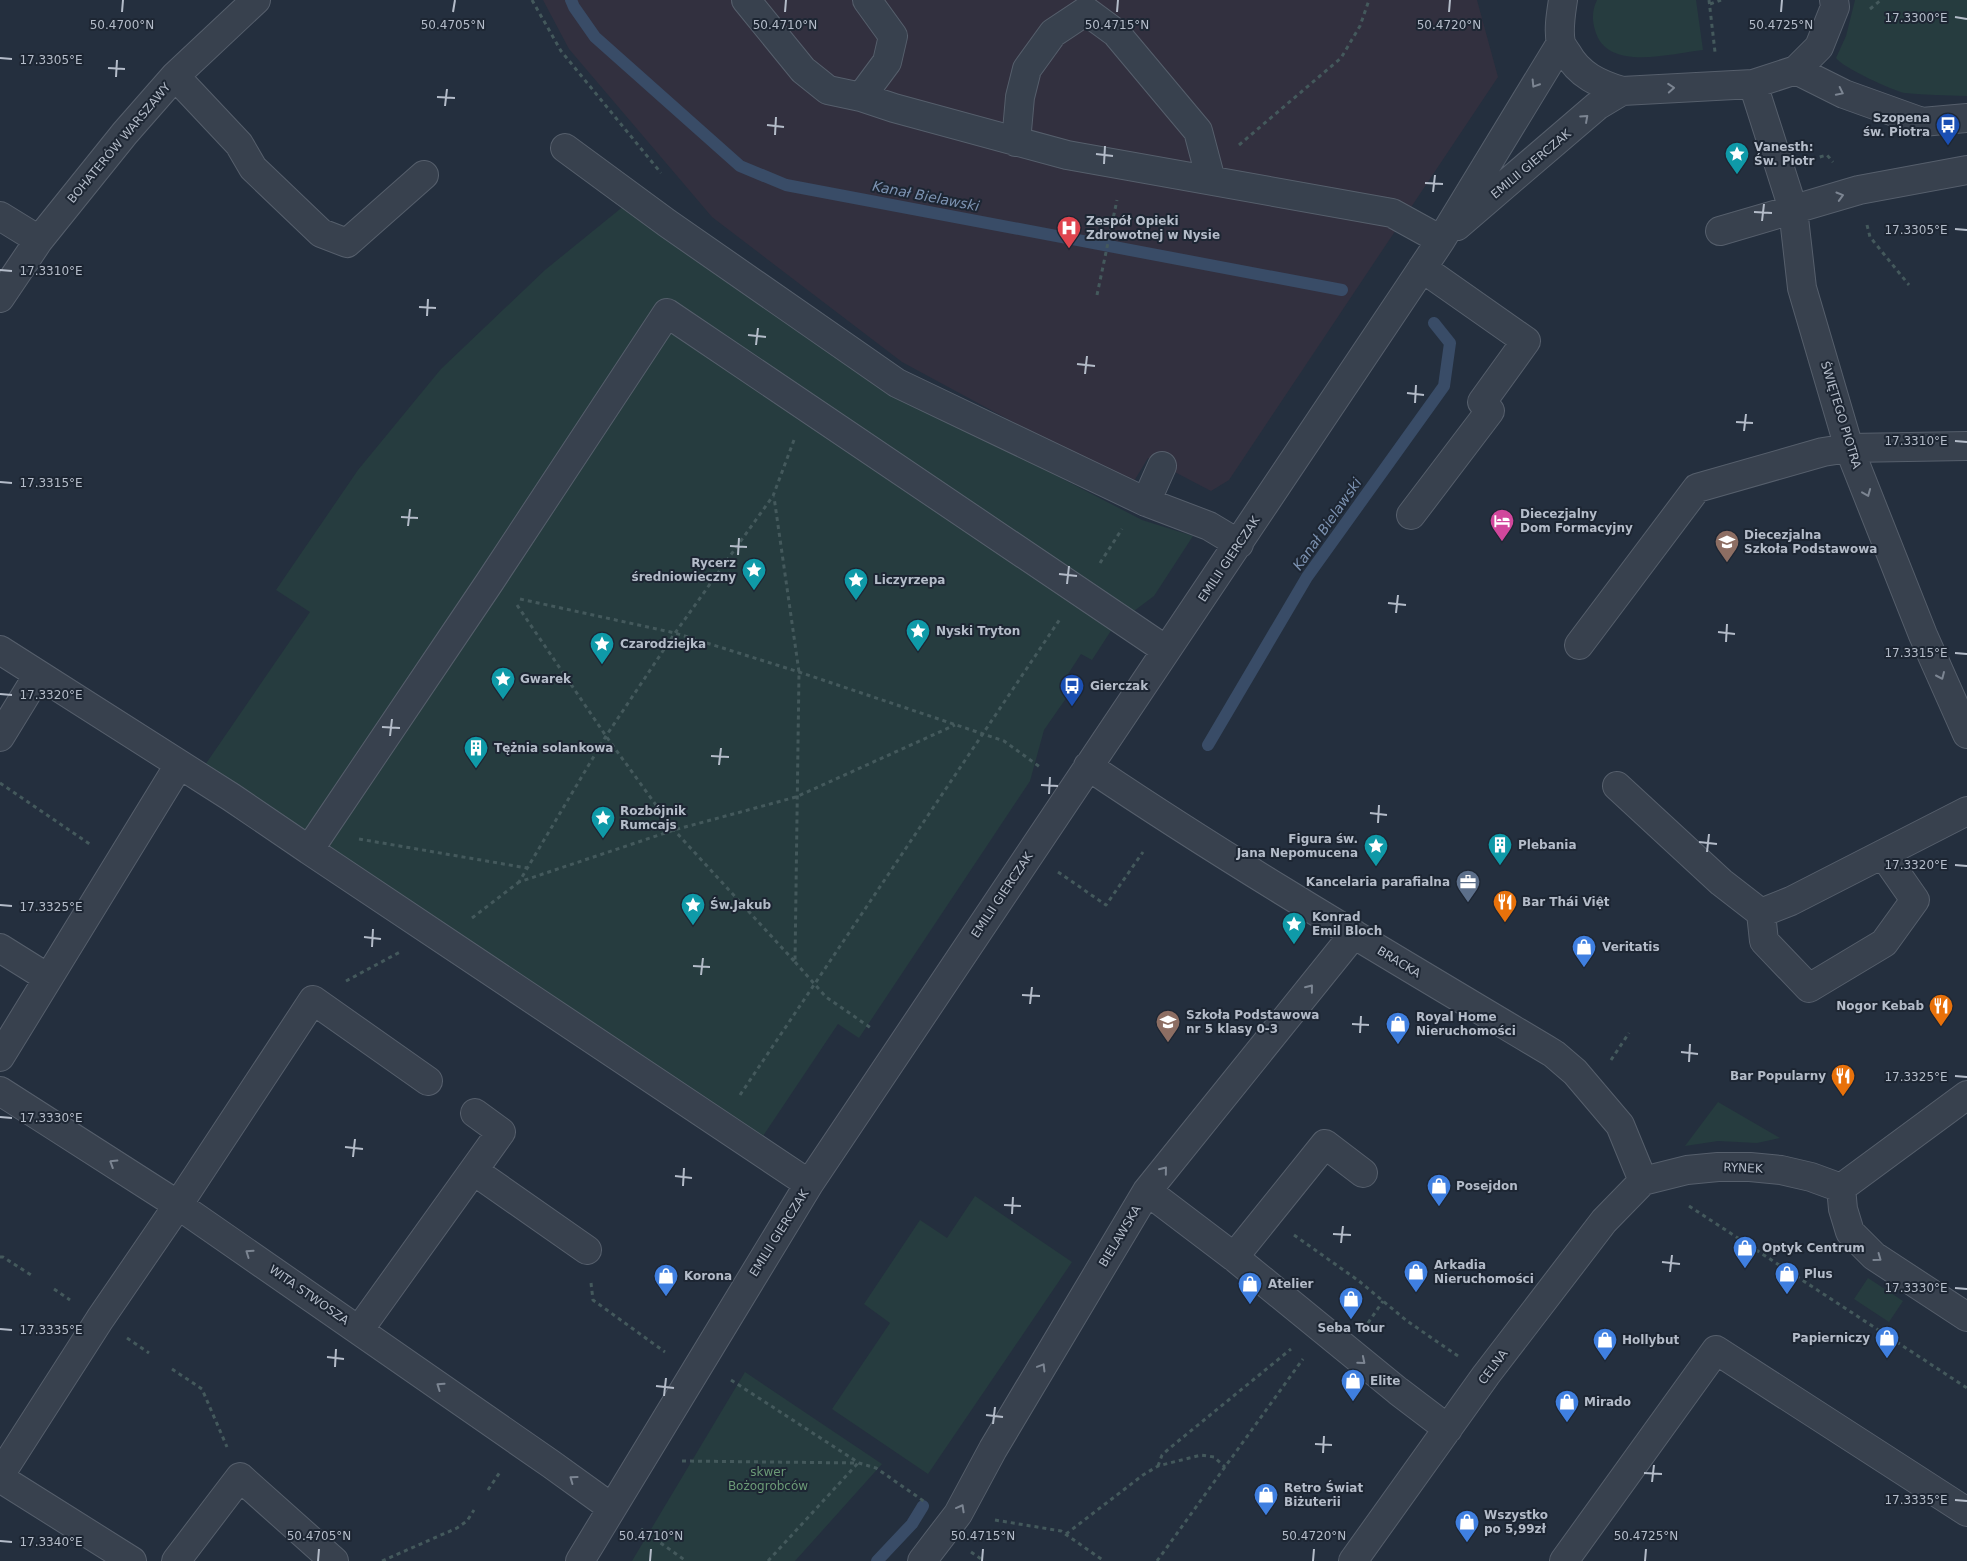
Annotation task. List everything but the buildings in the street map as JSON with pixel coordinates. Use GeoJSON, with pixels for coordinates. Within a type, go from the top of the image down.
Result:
{"type":"FeatureCollection","features":[{"type":"Feature","properties":{"kind":"street"},"geometry":{"type":"LineString","coordinates":[[746,0],[803,70],[828,90],[861,97],[894,108],[1067,155],[1392,213],[1441,240]]}},
{"type":"Feature","properties":{"kind":"street"},"geometry":{"type":"LineString","coordinates":[[861,97],[887,62],[893,36],[867,0]]}},
{"type":"Feature","properties":{"kind":"street"},"geometry":{"type":"LineString","coordinates":[[1563,0],[1560,20],[1561,43],[1571,61],[1587,77],[1604,86],[1622,91],[1752,84],[1796,70],[1819,47],[1835,7],[1834,0]]}},
{"type":"Feature","properties":{"kind":"street","name":"BOHATERÓW WARSZAWY"},"geometry":{"type":"LineString","coordinates":[[0,298],[39,240],[125,133],[175,76],[254,1]]}},
{"type":"Feature","properties":{"kind":"street"},"geometry":{"type":"LineString","coordinates":[[1016,142],[1020,97],[1027,69],[1053,33],[1086,11],[1116,33],[1198,131],[1211,180]]}},
{"type":"Feature","properties":{"kind":"street","name":"EMILII GIERCZAK"},"geometry":{"type":"LineString","coordinates":[[580,1561],[809,1184],[1407,292],[1441,240],[1561,43]]}},
{"type":"Feature","properties":{"kind":"street"},"geometry":{"type":"LineString","coordinates":[[1796,70],[1844,94],[1922,122],[1967,118]]}},
{"type":"Feature","properties":{"kind":"street"},"geometry":{"type":"LineString","coordinates":[[175,76],[240,144],[253,168],[321,233],[347,243],[424,175]]}},
{"type":"Feature","properties":{"kind":"street","name":"ŚWIĘTEGO PIOTRA"},"geometry":{"type":"LineString","coordinates":[[1752,84],[1793,209],[1802,288],[1849,448],[1923,635],[1967,734]]}},
{"type":"Feature","properties":{"kind":"street","name":"EMILII GIERCZAK"},"geometry":{"type":"LineString","coordinates":[[1441,240],[1597,106],[1622,91]]}},
{"type":"Feature","properties":{"kind":"street"},"geometry":{"type":"LineString","coordinates":[[565,148],[667,223],[898,383],[1146,502],[1209,526],[1239,544]]}},
{"type":"Feature","properties":{"kind":"street"},"geometry":{"type":"LineString","coordinates":[[1720,231],[1859,190],[1967,170]]}},
{"type":"Feature","properties":{"kind":"street"},"geometry":{"type":"LineString","coordinates":[[0,216],[39,240]]}},
{"type":"Feature","properties":{"kind":"street"},"geometry":{"type":"LineString","coordinates":[[1412,516],[1490,411],[1482,402],[1526,341],[1422,268]]}},
{"type":"Feature","properties":{"kind":"street"},"geometry":{"type":"LineString","coordinates":[[315,841],[489,583],[667,313],[1166,650]]}},
{"type":"Feature","properties":{"kind":"street"},"geometry":{"type":"LineString","coordinates":[[1579,645],[1697,488],[1823,452],[1849,448],[1967,446]]}},
{"type":"Feature","properties":{"kind":"street"},"geometry":{"type":"LineString","coordinates":[[1146,502],[1162,466]]}},
{"type":"Feature","properties":{"kind":"street"},"geometry":{"type":"LineString","coordinates":[[0,650],[231,797],[315,841],[438,937],[809,1184]]}},
{"type":"Feature","properties":{"kind":"street"},"geometry":{"type":"LineString","coordinates":[[0,737],[38,675]]}},
{"type":"Feature","properties":{"kind":"street"},"geometry":{"type":"LineString","coordinates":[[0,1057],[179,765]]}},
{"type":"Feature","properties":{"kind":"street","name":"BRACKA"},"geometry":{"type":"LineString","coordinates":[[1088,766],[1142,802],[1354,934],[1554,1054],[1575,1072],[1620,1125],[1650,1179]]}},
{"type":"Feature","properties":{"kind":"street"},"geometry":{"type":"LineString","coordinates":[[1617,786],[1720,882],[1761,913],[1764,941],[1809,988],[1884,943],[1915,900],[1883,854]]}},
{"type":"Feature","properties":{"kind":"street"},"geometry":{"type":"LineString","coordinates":[[1761,913],[1790,901],[1967,811]]}},
{"type":"Feature","properties":{"kind":"street","name":"BIELAWSKA"},"geometry":{"type":"LineString","coordinates":[[922,1561],[958,1514],[993,1449],[1147,1191],[1354,934]]}},
{"type":"Feature","properties":{"kind":"street"},"geometry":{"type":"LineString","coordinates":[[0,948],[48,978]]}},
{"type":"Feature","properties":{"kind":"street"},"geometry":{"type":"LineString","coordinates":[[132,1561],[2,1468],[313,1000],[428,1081]]}},
{"type":"Feature","properties":{"kind":"street","name":"WITA STWOSZA"},"geometry":{"type":"LineString","coordinates":[[0,1091],[178,1205],[612,1508]]}},
{"type":"Feature","properties":{"kind":"street"},"geometry":{"type":"LineString","coordinates":[[1963,1307],[1874,1256],[1850,1232],[1842,1209],[1841,1188],[1967,1096]]}},
{"type":"Feature","properties":{"kind":"street"},"geometry":{"type":"LineString","coordinates":[[359,1330],[502,1132],[475,1113]]}},
{"type":"Feature","properties":{"kind":"street"},"geometry":{"type":"LineString","coordinates":[[1234,1257],[1325,1144],[1362,1173]]}},
{"type":"Feature","properties":{"kind":"street","name":"RYNEK"},"geometry":{"type":"LineString","coordinates":[[1650,1179],[1687,1170],[1718,1166],[1750,1167],[1781,1170],[1812,1177],[1841,1188]]}},
{"type":"Feature","properties":{"kind":"street"},"geometry":{"type":"LineString","coordinates":[[474,1171],[587,1250]]}},
{"type":"Feature","properties":{"kind":"street","name":"CELNA"},"geometry":{"type":"LineString","coordinates":[[1353,1561],[1486,1375],[1604,1221],[1650,1179]]}},
{"type":"Feature","properties":{"kind":"street"},"geometry":{"type":"LineString","coordinates":[[1147,1191],[1234,1257],[1398,1391],[1448,1429]]}},
{"type":"Feature","properties":{"kind":"street"},"geometry":{"type":"LineString","coordinates":[[1564,1561],[1716,1350],[1967,1512]]}},
{"type":"Feature","properties":{"kind":"street"},"geometry":{"type":"LineString","coordinates":[[176,1561],[240,1477],[334,1561]]}},
{"type":"Feature","properties":{"kind":"path"},"geometry":{"type":"LineString","coordinates":[[532,0],[562,52],[668,182],[667,223]]}},
{"type":"Feature","properties":{"kind":"path"},"geometry":{"type":"LineString","coordinates":[[1211,180],[1242,142],[1341,58],[1360,26],[1369,0]]}},
{"type":"Feature","properties":{"kind":"path"},"geometry":{"type":"LineString","coordinates":[[1715,52],[1709,2],[1722,0]]}},
{"type":"Feature","properties":{"kind":"path"},"geometry":{"type":"LineString","coordinates":[[1859,190],[1870,238],[1909,284]]}},
{"type":"Feature","properties":{"kind":"path"},"geometry":{"type":"LineString","coordinates":[[1097,295],[1118,197]]}},
{"type":"Feature","properties":{"kind":"path"},"geometry":{"type":"LineString","coordinates":[[519,882],[606,736],[675,633],[774,496],[806,408]]}},
{"type":"Feature","properties":{"kind":"path"},"geometry":{"type":"LineString","coordinates":[[774,496],[798,672],[795,962]]}},
{"type":"Feature","properties":{"kind":"path"},"geometry":{"type":"LineString","coordinates":[[720,1124],[984,734],[1079,590],[1127,522],[1146,502]]}},
{"type":"Feature","properties":{"kind":"path"},"geometry":{"type":"LineString","coordinates":[[873,1030],[826,997],[674,830],[606,736],[512,598],[675,633],[798,672],[1004,741],[1040,767]]}},
{"type":"Feature","properties":{"kind":"path"},"geometry":{"type":"LineString","coordinates":[[313,1000],[438,937],[519,882],[674,830],[796,797],[954,724]]}},
{"type":"Feature","properties":{"kind":"path"},"geometry":{"type":"LineString","coordinates":[[0,783],[119,864]]}},
{"type":"Feature","properties":{"kind":"path"},"geometry":{"type":"LineString","coordinates":[[315,841],[527,868]]}},
{"type":"Feature","properties":{"kind":"path"},"geometry":{"type":"LineString","coordinates":[[1056,871],[1106,905],[1143,852]]}},
{"type":"Feature","properties":{"kind":"path"},"geometry":{"type":"LineString","coordinates":[[1609,1064],[1629,1032]]}},
{"type":"Feature","properties":{"kind":"path"},"geometry":{"type":"LineString","coordinates":[[1650,1179],[1967,1388]]}},
{"type":"Feature","properties":{"kind":"path"},"geometry":{"type":"LineString","coordinates":[[1267,1216],[1359,1281],[1407,1321],[1486,1375]]}},
{"type":"Feature","properties":{"kind":"path"},"geometry":{"type":"LineString","coordinates":[[587,1250],[593,1300],[666,1352]]}},
{"type":"Feature","properties":{"kind":"path"},"geometry":{"type":"LineString","coordinates":[[0,1257],[31,1275]]}},
{"type":"Feature","properties":{"kind":"path"},"geometry":{"type":"LineString","coordinates":[[1158,1466],[1162,1456],[1171,1447],[1304,1339],[1324,1330]]}},
{"type":"Feature","properties":{"kind":"path"},"geometry":{"type":"LineString","coordinates":[[1157,1561],[1324,1330]]}},
{"type":"Feature","properties":{"kind":"path"},"geometry":{"type":"LineString","coordinates":[[172,1369],[202,1389],[240,1477]]}},
{"type":"Feature","properties":{"kind":"path"},"geometry":{"type":"LineString","coordinates":[[731,1380],[859,1463]]}},
{"type":"Feature","properties":{"kind":"path"},"geometry":{"type":"LineString","coordinates":[[1066,1534],[1143,1474],[1158,1466],[1201,1455],[1214,1457],[1225,1467]]}},
{"type":"Feature","properties":{"kind":"path"},"geometry":{"type":"LineString","coordinates":[[680,1461],[859,1463],[876,1468],[933,1508],[1061,1531],[1104,1561]]}},
{"type":"Feature","properties":{"kind":"path"},"geometry":{"type":"LineString","coordinates":[[768,1561],[859,1463]]}},
{"type":"Feature","properties":{"kind":"path"},"geometry":{"type":"LineString","coordinates":[[612,1508],[686,1561]]}},
{"type":"Feature","properties":{"kind":"path"},"geometry":{"type":"LineString","coordinates":[[382,1561],[457,1528],[468,1521],[474,1510]]}},
{"type":"Feature","properties":{"kind":"shaded area","name":"Zespół Opieki Zdrowotnej w Nysie"},"geometry":{"type":"Polygon","coordinates":[[[543,0],[1477,0],[1498,77],[1229,480],[1211,491],[1148,458],[1131,486],[902,362],[712,217],[569,49],[543,0]]]}},
{"type":"Feature","properties":{"kind":"green space"},"geometry":{"type":"Polygon","coordinates":[[[1597,0],[1696,0],[1703,50],[1641,57],[1626,56],[1612,52],[1602,43],[1595,30],[1593,15],[1597,0]]]}},
{"type":"Feature","properties":{"kind":"green space"},"geometry":{"type":"Polygon","coordinates":[[[1855,0],[1967,0],[1967,96],[1905,93],[1868,78],[1840,62],[1836,58],[1846,36],[1855,0]]]}},
{"type":"Feature","properties":{"kind":"green space"},"geometry":{"type":"Polygon","coordinates":[[[625,205],[899,394],[1142,520],[1193,536],[1154,596],[1114,626],[1092,660],[1081,654],[1059,688],[1069,694],[1044,730],[1030,781],[859,1038],[838,1024],[763,1136],[205,765],[310,612],[276,590],[358,470],[441,369],[545,270],[625,205]]]}},
{"type":"Feature","properties":{"kind":"green space"},"geometry":{"type":"Polygon","coordinates":[[[1718,1102],[1780,1138],[1757,1143],[1718,1141],[1685,1146],[1718,1102]]]}},
{"type":"Feature","properties":{"kind":"green space"},"geometry":{"type":"Polygon","coordinates":[[[975,1196],[1072,1262],[928,1474],[832,1409],[890,1323],[864,1304],[920,1220],[947,1238],[975,1196]]]}},
{"type":"Feature","properties":{"kind":"green space"},"geometry":{"type":"Polygon","coordinates":[[[1868,1278],[1903,1301],[1889,1322],[1854,1299],[1868,1278]]]}},
{"type":"Feature","properties":{"kind":"green space","name":"skwer Bożogrobców"},"geometry":{"type":"Polygon","coordinates":[[[745,1372],[882,1464],[795,1561],[632,1561],[745,1372]]]}},
{"type":"Feature","properties":{"kind":"waterway","name":"Kanał Bielawski"},"geometry":{"type":"LineString","coordinates":[[571,0],[595,37],[740,166],[786,185],[1342,290]]}},
{"type":"Feature","properties":{"kind":"waterway","name":"Kanał Bielawski"},"geometry":{"type":"LineString","coordinates":[[1208,745],[1307,577],[1444,386],[1450,343],[1434,323]]}},
{"type":"Feature","properties":{"kind":"waterway","name":"Kanał Bielawski"},"geometry":{"type":"LineString","coordinates":[[877,1561],[912,1524],[923,1506]]}},
{"type":"Feature","properties":{"kind":"place","name":"Szopena św. Piotra"},"geometry":{"type":"Point","coordinates":[1948,146]}},
{"type":"Feature","properties":{"kind":"place","name":"Vanesth: Św. Piotr"},"geometry":{"type":"Point","coordinates":[1737,175]}},
{"type":"Feature","properties":{"kind":"place","name":"Zespół Opieki Zdrowotnej w Nysie"},"geometry":{"type":"Point","coordinates":[1069,249]}},
{"type":"Feature","properties":{"kind":"place","name":"Diecezjalny Dom Formacyjny"},"geometry":{"type":"Point","coordinates":[1502,542]}},
{"type":"Feature","properties":{"kind":"place","name":"Diecezjalna Szkoła Podstawowa"},"geometry":{"type":"Point","coordinates":[1727,563]}},
{"type":"Feature","properties":{"kind":"place","name":"Rycerz średniowieczny"},"geometry":{"type":"Point","coordinates":[754,591]}},
{"type":"Feature","properties":{"kind":"place","name":"Liczyrzepa"},"geometry":{"type":"Point","coordinates":[856,601]}},
{"type":"Feature","properties":{"kind":"place","name":"Nyski Tryton"},"geometry":{"type":"Point","coordinates":[918,652]}},
{"type":"Feature","properties":{"kind":"place","name":"Czarodziejka"},"geometry":{"type":"Point","coordinates":[602,665]}},
{"type":"Feature","properties":{"kind":"place","name":"Gwarek"},"geometry":{"type":"Point","coordinates":[503,700]}},
{"type":"Feature","properties":{"kind":"place","name":"Gierczak"},"geometry":{"type":"Point","coordinates":[1072,707]}},
{"type":"Feature","properties":{"kind":"place","name":"Tężnia solankowa"},"geometry":{"type":"Point","coordinates":[476,769]}},
{"type":"Feature","properties":{"kind":"place","name":"Rozbójnik Rumcajs"},"geometry":{"type":"Point","coordinates":[603,839]}},
{"type":"Feature","properties":{"kind":"place","name":"Plebania"},"geometry":{"type":"Point","coordinates":[1500,866]}},
{"type":"Feature","properties":{"kind":"place","name":"Figura św. Jana Nepomucena"},"geometry":{"type":"Point","coordinates":[1376,867]}},
{"type":"Feature","properties":{"kind":"place","name":"Kancelaria parafialna"},"geometry":{"type":"Point","coordinates":[1468,903]}},
{"type":"Feature","properties":{"kind":"place","name":"Bar Thái Việt"},"geometry":{"type":"Point","coordinates":[1505,923]}},
{"type":"Feature","properties":{"kind":"place","name":"Św.Jakub"},"geometry":{"type":"Point","coordinates":[693,926]}},
{"type":"Feature","properties":{"kind":"place","name":"Konrad Emil Bloch"},"geometry":{"type":"Point","coordinates":[1294,945]}},
{"type":"Feature","properties":{"kind":"place","name":"Veritatis"},"geometry":{"type":"Point","coordinates":[1584,968]}},
{"type":"Feature","properties":{"kind":"place","name":"Nogor Kebab"},"geometry":{"type":"Point","coordinates":[1941,1027]}},
{"type":"Feature","properties":{"kind":"place","name":"Szkoła Podstawowa nr 5 klasy 0-3"},"geometry":{"type":"Point","coordinates":[1168,1043]}},
{"type":"Feature","properties":{"kind":"place","name":"Royal Home Nieruchomości"},"geometry":{"type":"Point","coordinates":[1398,1045]}},
{"type":"Feature","properties":{"kind":"place","name":"Bar Popularny"},"geometry":{"type":"Point","coordinates":[1843,1097]}},
{"type":"Feature","properties":{"kind":"place","name":"Posejdon"},"geometry":{"type":"Point","coordinates":[1439,1207]}},
{"type":"Feature","properties":{"kind":"place","name":"Optyk Centrum"},"geometry":{"type":"Point","coordinates":[1745,1269]}},
{"type":"Feature","properties":{"kind":"place","name":"Arkadia Nieruchomości"},"geometry":{"type":"Point","coordinates":[1416,1293]}},
{"type":"Feature","properties":{"kind":"place","name":"Plus"},"geometry":{"type":"Point","coordinates":[1787,1295]}},
{"type":"Feature","properties":{"kind":"place","name":"Korona"},"geometry":{"type":"Point","coordinates":[666,1297]}},
{"type":"Feature","properties":{"kind":"place","name":"Atelier"},"geometry":{"type":"Point","coordinates":[1250,1305]}},
{"type":"Feature","properties":{"kind":"place","name":"Seba Tour"},"geometry":{"type":"Point","coordinates":[1351,1320]}},
{"type":"Feature","properties":{"kind":"place","name":"Papierniczy"},"geometry":{"type":"Point","coordinates":[1887,1359]}},
{"type":"Feature","properties":{"kind":"place","name":"Hollybut"},"geometry":{"type":"Point","coordinates":[1605,1361]}},
{"type":"Feature","properties":{"kind":"place","name":"Elite"},"geometry":{"type":"Point","coordinates":[1353,1402]}},
{"type":"Feature","properties":{"kind":"place","name":"Mirado"},"geometry":{"type":"Point","coordinates":[1567,1423]}},
{"type":"Feature","properties":{"kind":"place","name":"Retro Świat Biżuterii"},"geometry":{"type":"Point","coordinates":[1266,1516]}},
{"type":"Feature","properties":{"kind":"place","name":"Wszystko po 5,99zł"},"geometry":{"type":"Point","coordinates":[1467,1543]}}]}
